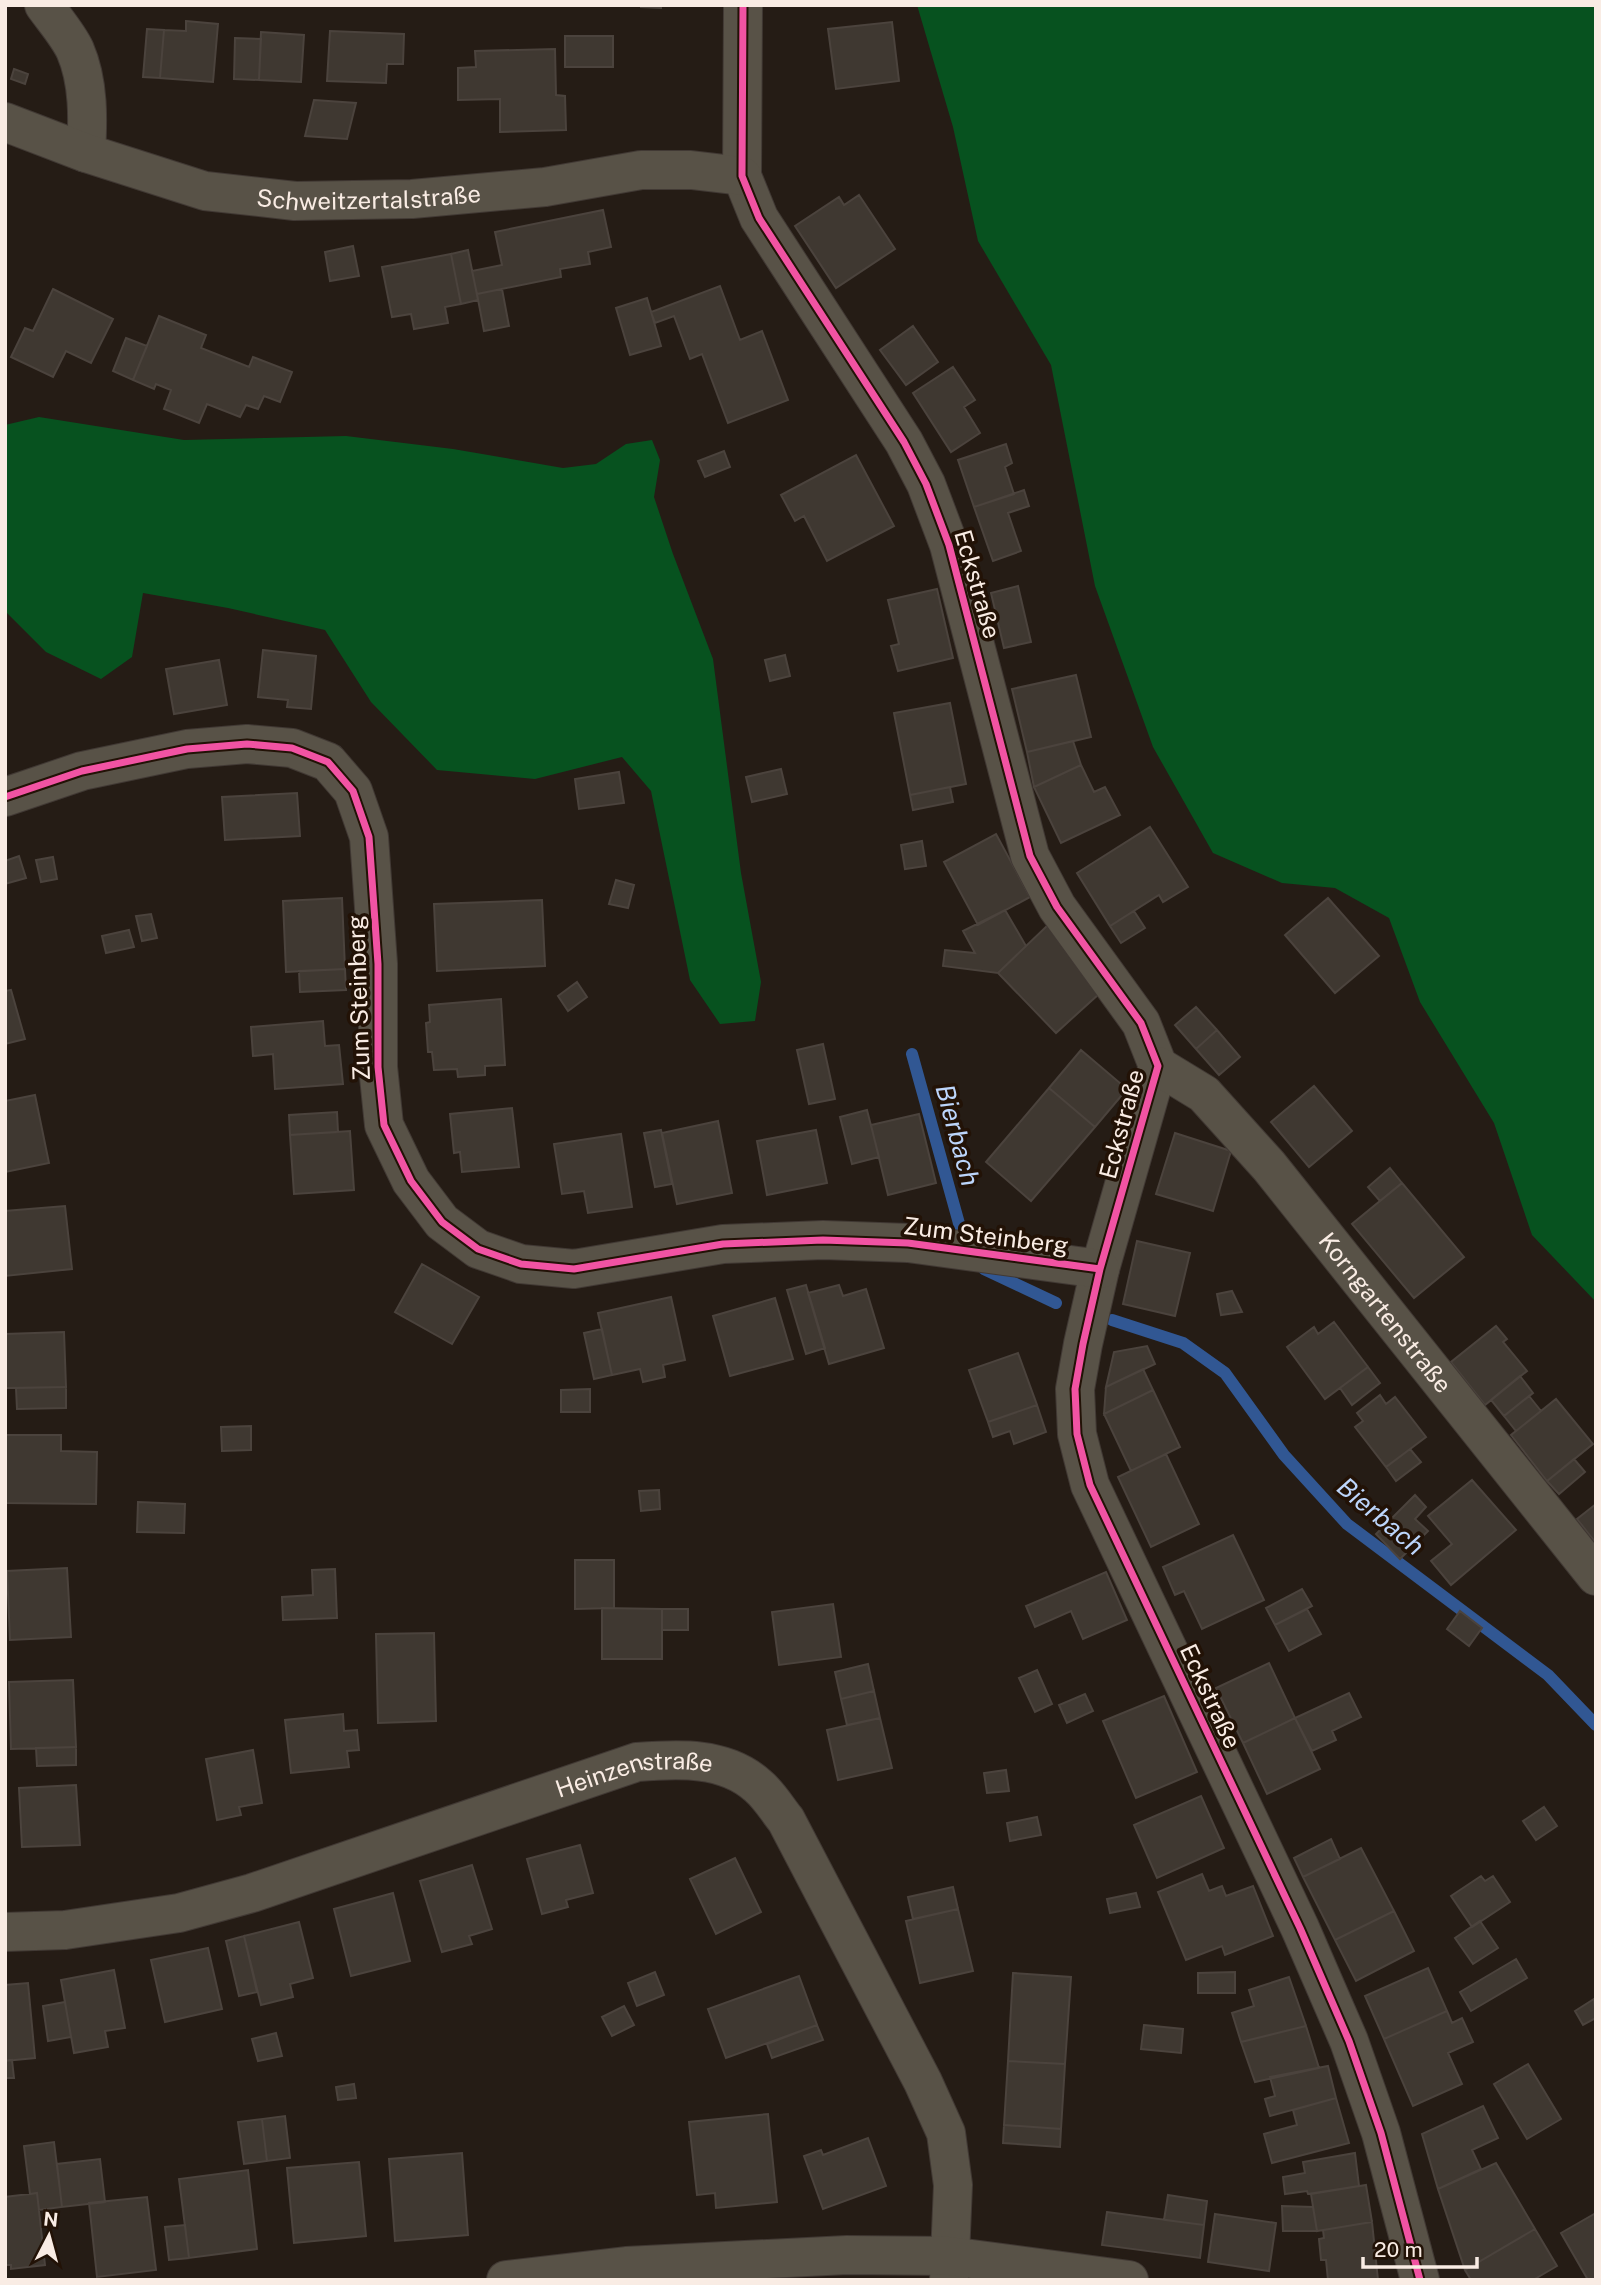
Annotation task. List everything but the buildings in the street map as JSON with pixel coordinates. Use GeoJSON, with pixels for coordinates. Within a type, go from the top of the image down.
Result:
{"type":"FeatureCollection","features":[{"type":"Feature","properties":{"kind":"street"},"geometry":{"type":"LineString","coordinates":[[44,5],[75,50],[85,85],[88,120],[86,153]]}},
{"type":"Feature","properties":{"kind":"street","name":"Eckstraße"},"geometry":{"type":"LineString","coordinates":[[743,5],[742,177],[759,218],[904,442],[926,484],[949,545],[1030,856],[1057,907],[1142,1023],[1158,1066],[1100,1269],[1075,1389],[1077,1434],[1090,1485],[1300,1928],[1349,2041],[1381,2133],[1420,2280]]}},
{"type":"Feature","properties":{"kind":"street","name":"Schweitzertalstraße"},"geometry":{"type":"LineString","coordinates":[[5,122],[86,153],[205,191],[295,201],[412,199],[545,187],[641,170],[691,170],[742,177]]}},
{"type":"Feature","properties":{"kind":"street","name":"Zum Steinberg"},"geometry":{"type":"LineString","coordinates":[[5,797],[82,771],[187,748],[247,744],[292,748],[328,762],[353,792],[369,837],[379,964],[378,1067],[384,1125],[411,1181],[442,1222],[478,1249],[521,1264],[574,1269],[723,1244],[823,1240],[908,1243],[1100,1269]]}},
{"type":"Feature","properties":{"kind":"street","name":"Korngartenstraße"},"geometry":{"type":"LineString","coordinates":[[1158,1066],[1204,1094],[1269,1166],[1596,1576]]}},
{"type":"Feature","properties":{"kind":"street","name":"Heinzenstraße"},"geometry":{"type":"LineString","coordinates":[[5,1932],[65,1930],[191,1910],[264,1889],[637,1762],[684,1759],[729,1768],[758,1785],[786,1820],[923,2082],[946,2133],[953,2185],[949,2268]]}},
{"type":"Feature","properties":{"kind":"street"},"geometry":{"type":"LineString","coordinates":[[506,2280],[626,2266],[846,2255],[949,2268],[1129,2280]]}},
{"type":"Feature","properties":{"kind":"green space"},"geometry":{"type":"Polygon","coordinates":[[[917,5],[1596,5],[1596,1302],[1532,1235],[1494,1123],[1420,1002],[1389,918],[1335,888],[1282,883],[1213,853],[1153,747],[1095,586],[1051,365],[978,241],[953,127],[917,5]]]}},
{"type":"Feature","properties":{"kind":"green space"},"geometry":{"type":"Polygon","coordinates":[[[39,417],[184,440],[346,436],[453,449],[563,468],[596,464],[626,444],[652,440],[660,460],[654,497],[713,659],[741,873],[761,982],[755,1021],[720,1024],[690,980],[651,791],[622,757],[535,779],[437,770],[371,702],[325,630],[228,608],[143,593],[132,657],[101,679],[46,652],[5,611],[5,425],[39,417]]]}},
{"type":"Feature","properties":{"kind":"waterway","name":"Bierbach"},"geometry":{"type":"LineString","coordinates":[[912,1054],[960,1227]]}},
{"type":"Feature","properties":{"kind":"waterway","name":"Bierbach"},"geometry":{"type":"LineString","coordinates":[[984,1269],[1056,1303]]}},
{"type":"Feature","properties":{"kind":"waterway","name":"Bierbach"},"geometry":{"type":"LineString","coordinates":[[1112,1320],[1183,1343],[1225,1373],[1284,1455],[1347,1524],[1548,1675],[1596,1725]]}},
{"type":"Feature","properties":{"kind":"cycle path"},"geometry":{"type":"LineString","coordinates":[[743,5],[742,176],[759,218],[904,442],[926,484],[949,545],[1030,856],[1057,907],[1141,1023],[1158,1066],[1100,1269],[1083,1344],[1075,1389],[1077,1434],[1090,1485],[1300,1928],[1349,2041],[1381,2133],[1420,2280]]}},
{"type":"Feature","properties":{"kind":"cycle path"},"geometry":{"type":"LineString","coordinates":[[5,797],[82,771],[187,749],[247,744],[292,748],[328,762],[353,791],[369,837],[378,964],[378,1067],[384,1125],[411,1181],[442,1222],[478,1249],[521,1264],[574,1269],[723,1244],[823,1240],[908,1243],[1100,1269]]}}]}
